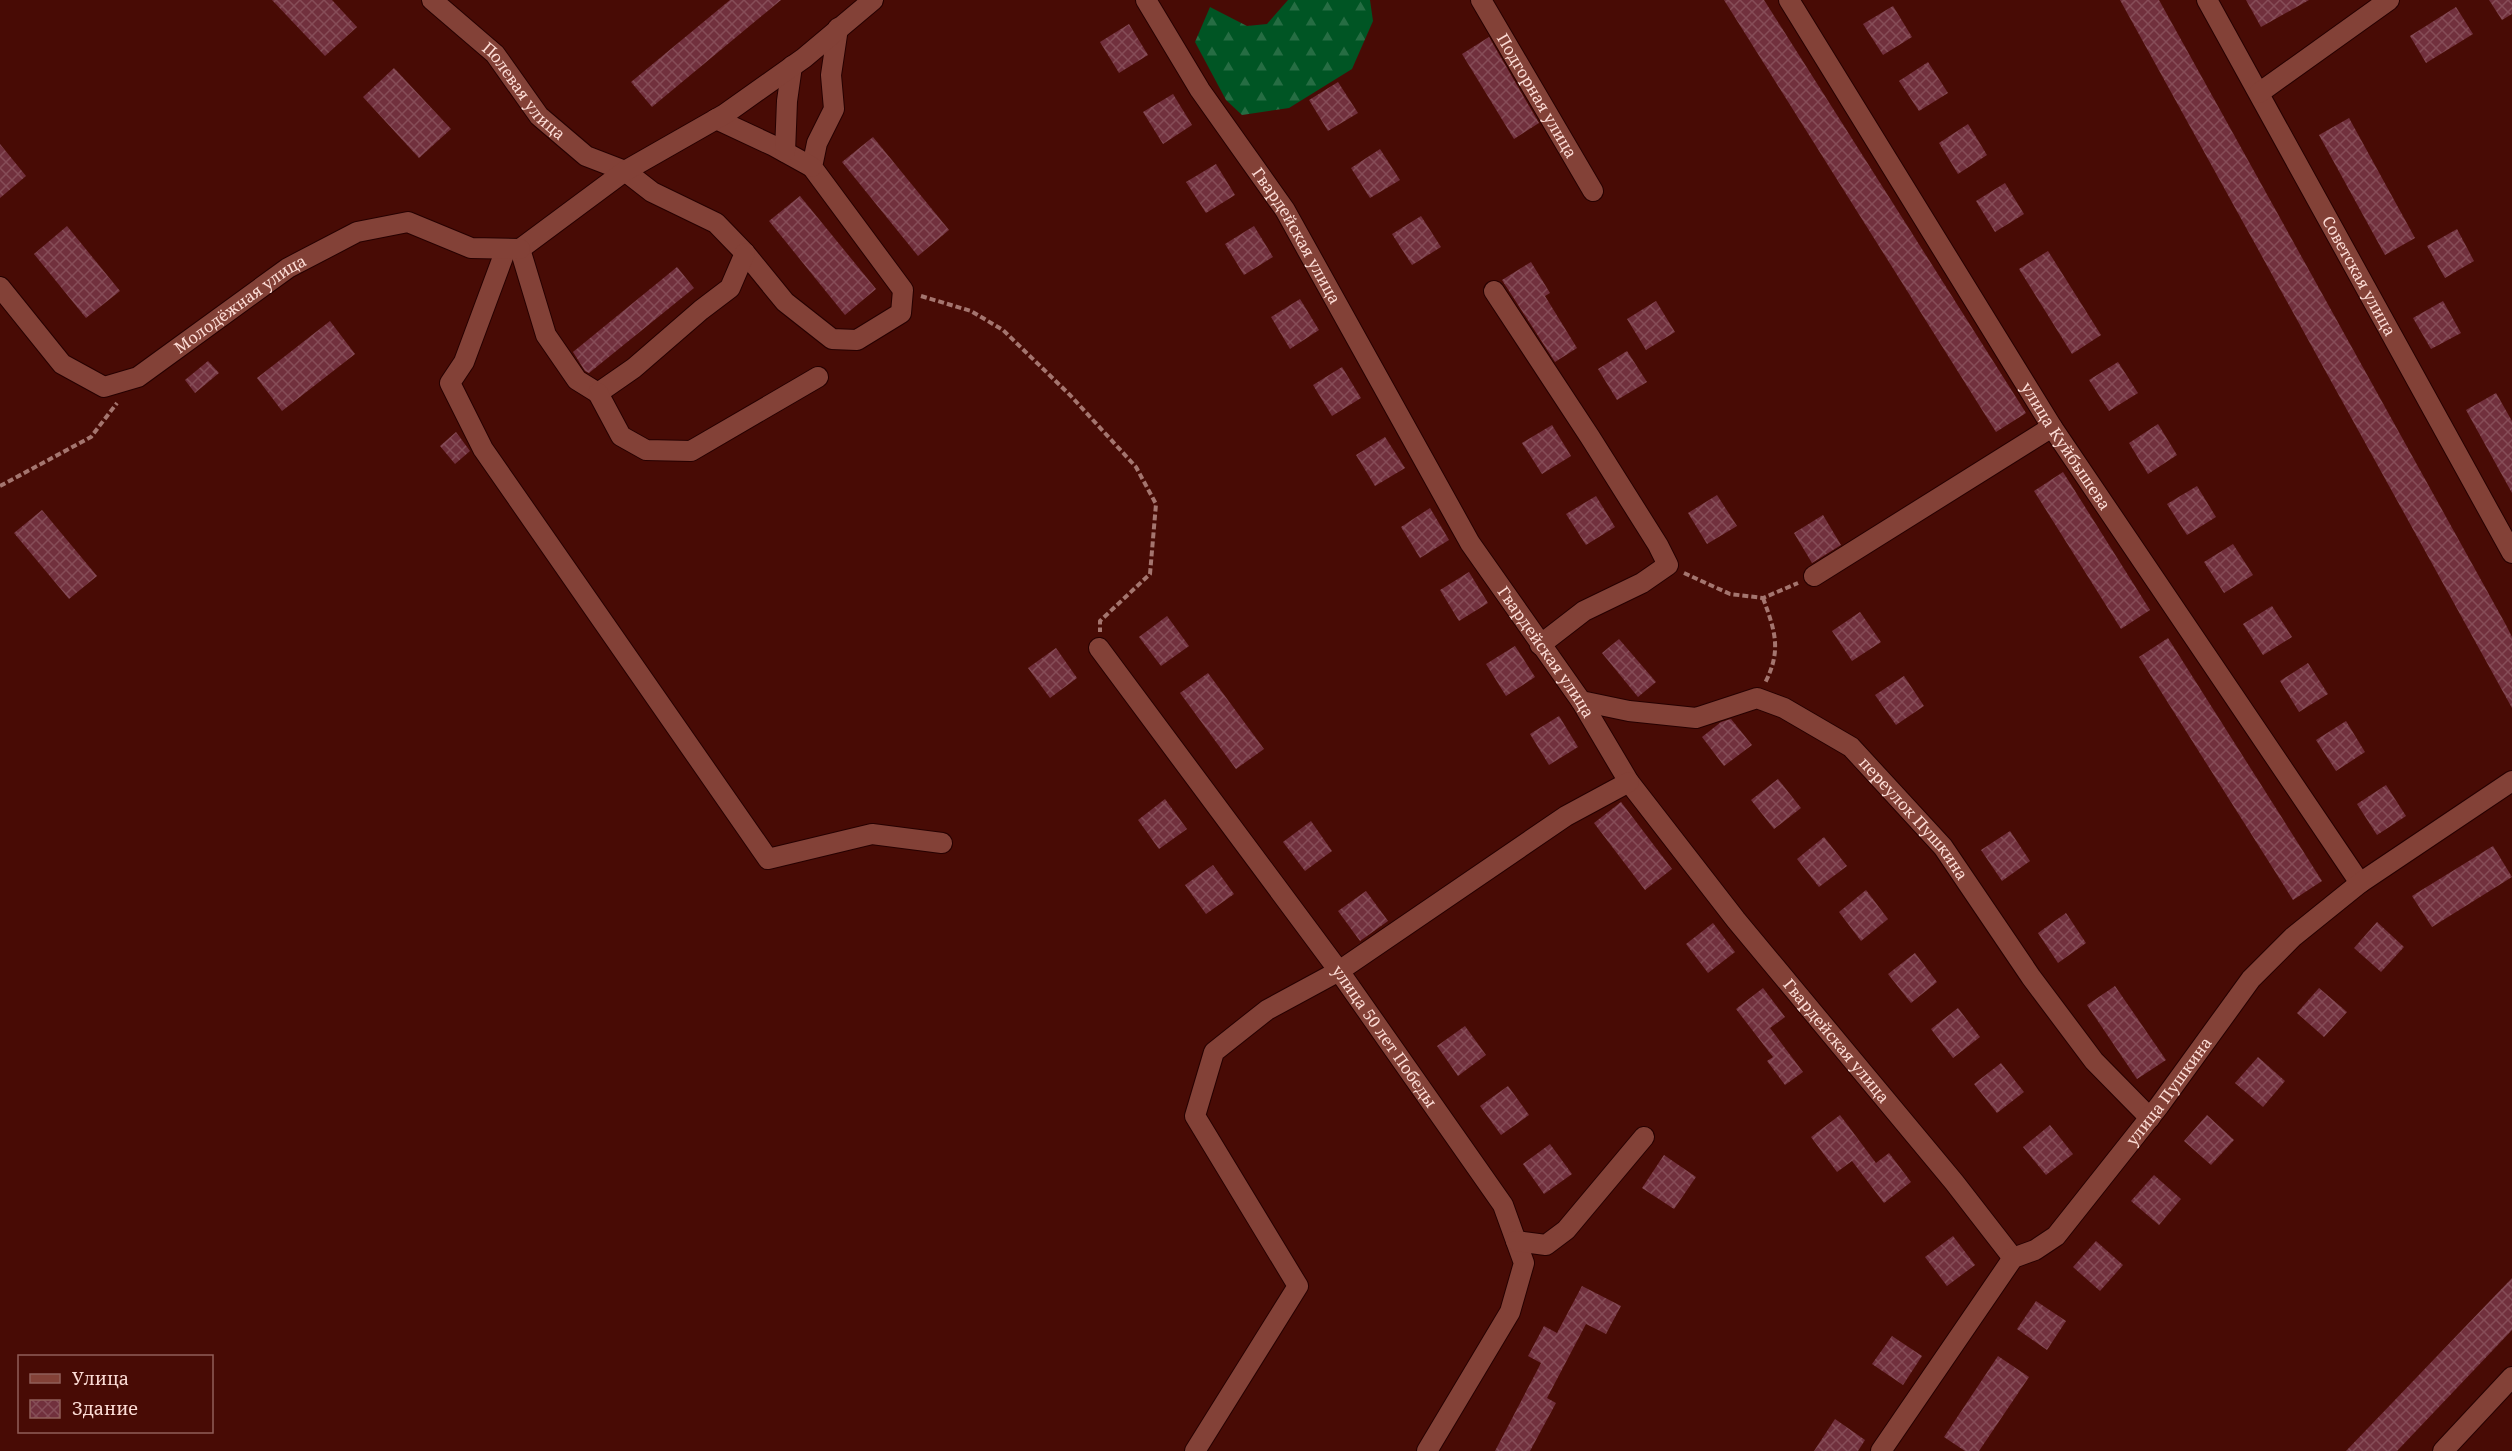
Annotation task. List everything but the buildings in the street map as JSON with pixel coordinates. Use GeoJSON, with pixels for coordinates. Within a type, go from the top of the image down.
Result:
{"type":"FeatureCollection","features":[{"type":"Feature","properties":{"kind":"street","name":"Полевая улица"},"geometry":{"type":"LineString","coordinates":[[432,0],[495,54],[539,116],[586,156],[625,171],[651,192],[716,224],[745,253],[785,302],[832,339],[857,340],[901,313],[903,290]]}},
{"type":"Feature","properties":{"kind":"street","name":"Гвардейская улица"},"geometry":{"type":"LineString","coordinates":[[1146,0],[1200,90],[1285,210],[1470,543],[1581,701],[1629,782],[1736,920],[1954,1182],[2013,1258]]}},
{"type":"Feature","properties":{"kind":"street","name":"Подгорная улица"},"geometry":{"type":"LineString","coordinates":[[1481,0],[1593,191]]}},
{"type":"Feature","properties":{"kind":"street","name":"улица Куйбышева"},"geometry":{"type":"LineString","coordinates":[[1789,0],[2052,427],[2360,883]]}},
{"type":"Feature","properties":{"kind":"street","name":"Советская улица"},"geometry":{"type":"LineString","coordinates":[[2206,0],[2512,553]]}},
{"type":"Feature","properties":{"kind":"street"},"geometry":{"type":"LineString","coordinates":[[2259,93],[2389,0]]}},
{"type":"Feature","properties":{"kind":"street"},"geometry":{"type":"LineString","coordinates":[[863,3],[838,28],[792,66],[716,119],[625,171],[513,249],[464,362],[450,384],[483,449],[768,859],[872,834],[942,843]]}},
{"type":"Feature","properties":{"kind":"street"},"geometry":{"type":"LineString","coordinates":[[812,167],[817,143],[834,109],[831,75],[838,28]]}},
{"type":"Feature","properties":{"kind":"street"},"geometry":{"type":"LineString","coordinates":[[785,152],[787,101],[792,66]]}},
{"type":"Feature","properties":{"kind":"street"},"geometry":{"type":"LineString","coordinates":[[716,119],[812,167],[903,290]]}},
{"type":"Feature","properties":{"kind":"street","name":"Молодёжная улица"},"geometry":{"type":"LineString","coordinates":[[0,287],[62,364],[104,387],[138,377],[288,268],[357,232],[408,222],[471,248],[513,249]]}},
{"type":"Feature","properties":{"kind":"street"},"geometry":{"type":"LineString","coordinates":[[513,249],[546,335],[577,380],[598,393],[621,436],[646,450],[691,451],[818,377]]}},
{"type":"Feature","properties":{"kind":"street"},"geometry":{"type":"LineString","coordinates":[[598,393],[634,368],[730,288],[745,253]]}},
{"type":"Feature","properties":{"kind":"street"},"geometry":{"type":"LineString","coordinates":[[1494,291],[1590,437],[1658,545],[1668,565],[1642,583],[1584,611],[1540,645]]}},
{"type":"Feature","properties":{"kind":"street"},"geometry":{"type":"LineString","coordinates":[[1814,576],[2052,427]]}},
{"type":"Feature","properties":{"kind":"street","name":"улица 50 лет Победы"},"geometry":{"type":"LineString","coordinates":[[1099,648],[1339,971],[1503,1205],[1524,1263],[1510,1312],[1427,1451]]}},
{"type":"Feature","properties":{"kind":"street"},"geometry":{"type":"LineString","coordinates":[[1581,701],[1629,711],[1696,718],[1757,698]]}},
{"type":"Feature","properties":{"kind":"street","name":"переулок Пушкина"},"geometry":{"type":"LineString","coordinates":[[1757,698],[1784,708],[1851,747],[1943,848],[2031,977],[2094,1061],[2150,1118]]}},
{"type":"Feature","properties":{"kind":"street","name":"улица Пушкина"},"geometry":{"type":"LineString","coordinates":[[2013,1258],[2035,1250],[2056,1236],[2150,1118],[2251,979],[2293,937],[2360,883],[2512,781]]}},
{"type":"Feature","properties":{"kind":"street"},"geometry":{"type":"LineString","coordinates":[[1195,1451],[1298,1286],[1195,1116],[1214,1052],[1267,1010],[1339,971],[1566,816],[1629,782]]}},
{"type":"Feature","properties":{"kind":"street"},"geometry":{"type":"LineString","coordinates":[[1516,1241],[1546,1245],[1566,1230],[1644,1137]]}},
{"type":"Feature","properties":{"kind":"street"},"geometry":{"type":"LineString","coordinates":[[1881,1451],[2013,1258]]}},
{"type":"Feature","properties":{"kind":"street"},"geometry":{"type":"LineString","coordinates":[[2443,1451],[2512,1377]]}},
{"type":"Feature","properties":{"kind":"path"},"geometry":{"type":"LineString","coordinates":[[903,290],[971,311],[1003,330],[1070,395],[1136,467],[1141,476],[1156,504],[1150,574],[1100,621],[1099,648]]}},
{"type":"Feature","properties":{"kind":"path"},"geometry":{"type":"LineString","coordinates":[[0,486],[91,437],[138,377]]}},
{"type":"Feature","properties":{"kind":"path"},"geometry":{"type":"LineString","coordinates":[[1668,565],[1730,594],[1763,598],[1814,576]]}},
{"type":"Feature","properties":{"kind":"path"},"geometry":{"type":"LineString","coordinates":[[1757,698],[1773,668],[1776,634],[1763,598]]}},
{"type":"Feature","properties":{"kind":"green space"},"geometry":{"type":"Polygon","coordinates":[[[1288,0],[1370,0],[1373,21],[1352,69],[1289,108],[1242,115],[1226,100],[1195,42],[1210,7],[1247,26],[1267,24],[1288,0]]]}}]}
